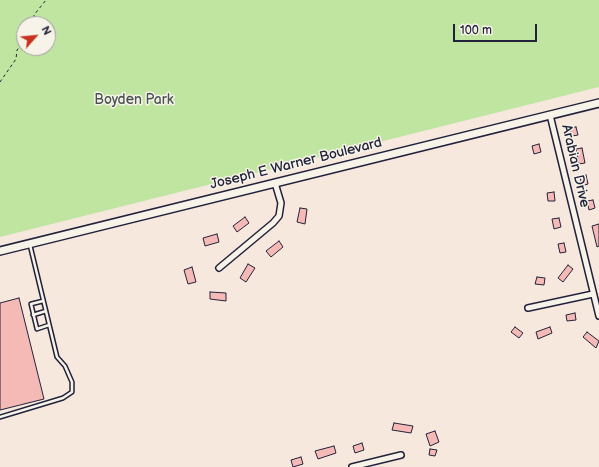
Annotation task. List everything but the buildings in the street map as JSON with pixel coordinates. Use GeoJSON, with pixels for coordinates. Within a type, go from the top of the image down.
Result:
{"type":"FeatureCollection","features":[{"type":"Feature","properties":{"kind":"main road","name":"Joseph E Warner Boulevard"},"geometry":{"type":"LineString","coordinates":[[0,251],[599,103]]}},
{"type":"Feature","properties":{"kind":"street","name":"Arabian Drive"},"geometry":{"type":"LineString","coordinates":[[550,115],[599,316]]}},
{"type":"Feature","properties":{"kind":"street"},"geometry":{"type":"LineString","coordinates":[[219,268],[274,223],[279,216],[281,203],[275,183]]}},
{"type":"Feature","properties":{"kind":"street"},"geometry":{"type":"LineString","coordinates":[[528,308],[593,294]]}},
{"type":"Feature","properties":{"kind":"street"},"geometry":{"type":"LineString","coordinates":[[352,467],[402,455]]}},
{"type":"Feature","properties":{"kind":"lane"},"geometry":{"type":"LineString","coordinates":[[0,417],[63,398],[72,392],[72,382],[66,366],[57,357],[30,244]]}},
{"type":"Feature","properties":{"kind":"lane"},"geometry":{"type":"LineString","coordinates":[[43,301],[31,304],[33,315],[37,329],[49,326]]}},
{"type":"Feature","properties":{"kind":"lane"},"geometry":{"type":"LineString","coordinates":[[33,315],[46,312]]}},
{"type":"Feature","properties":{"kind":"path"},"geometry":{"type":"LineString","coordinates":[[34,16],[46,0]]}},
{"type":"Feature","properties":{"kind":"path"},"geometry":{"type":"LineString","coordinates":[[0,82],[16,59],[16,56]]}},
{"type":"Feature","properties":{"kind":"green space","name":"Boyden Park"},"geometry":{"type":"Polygon","coordinates":[[[0,0],[599,0],[599,87],[0,237],[0,0]]]}}]}
